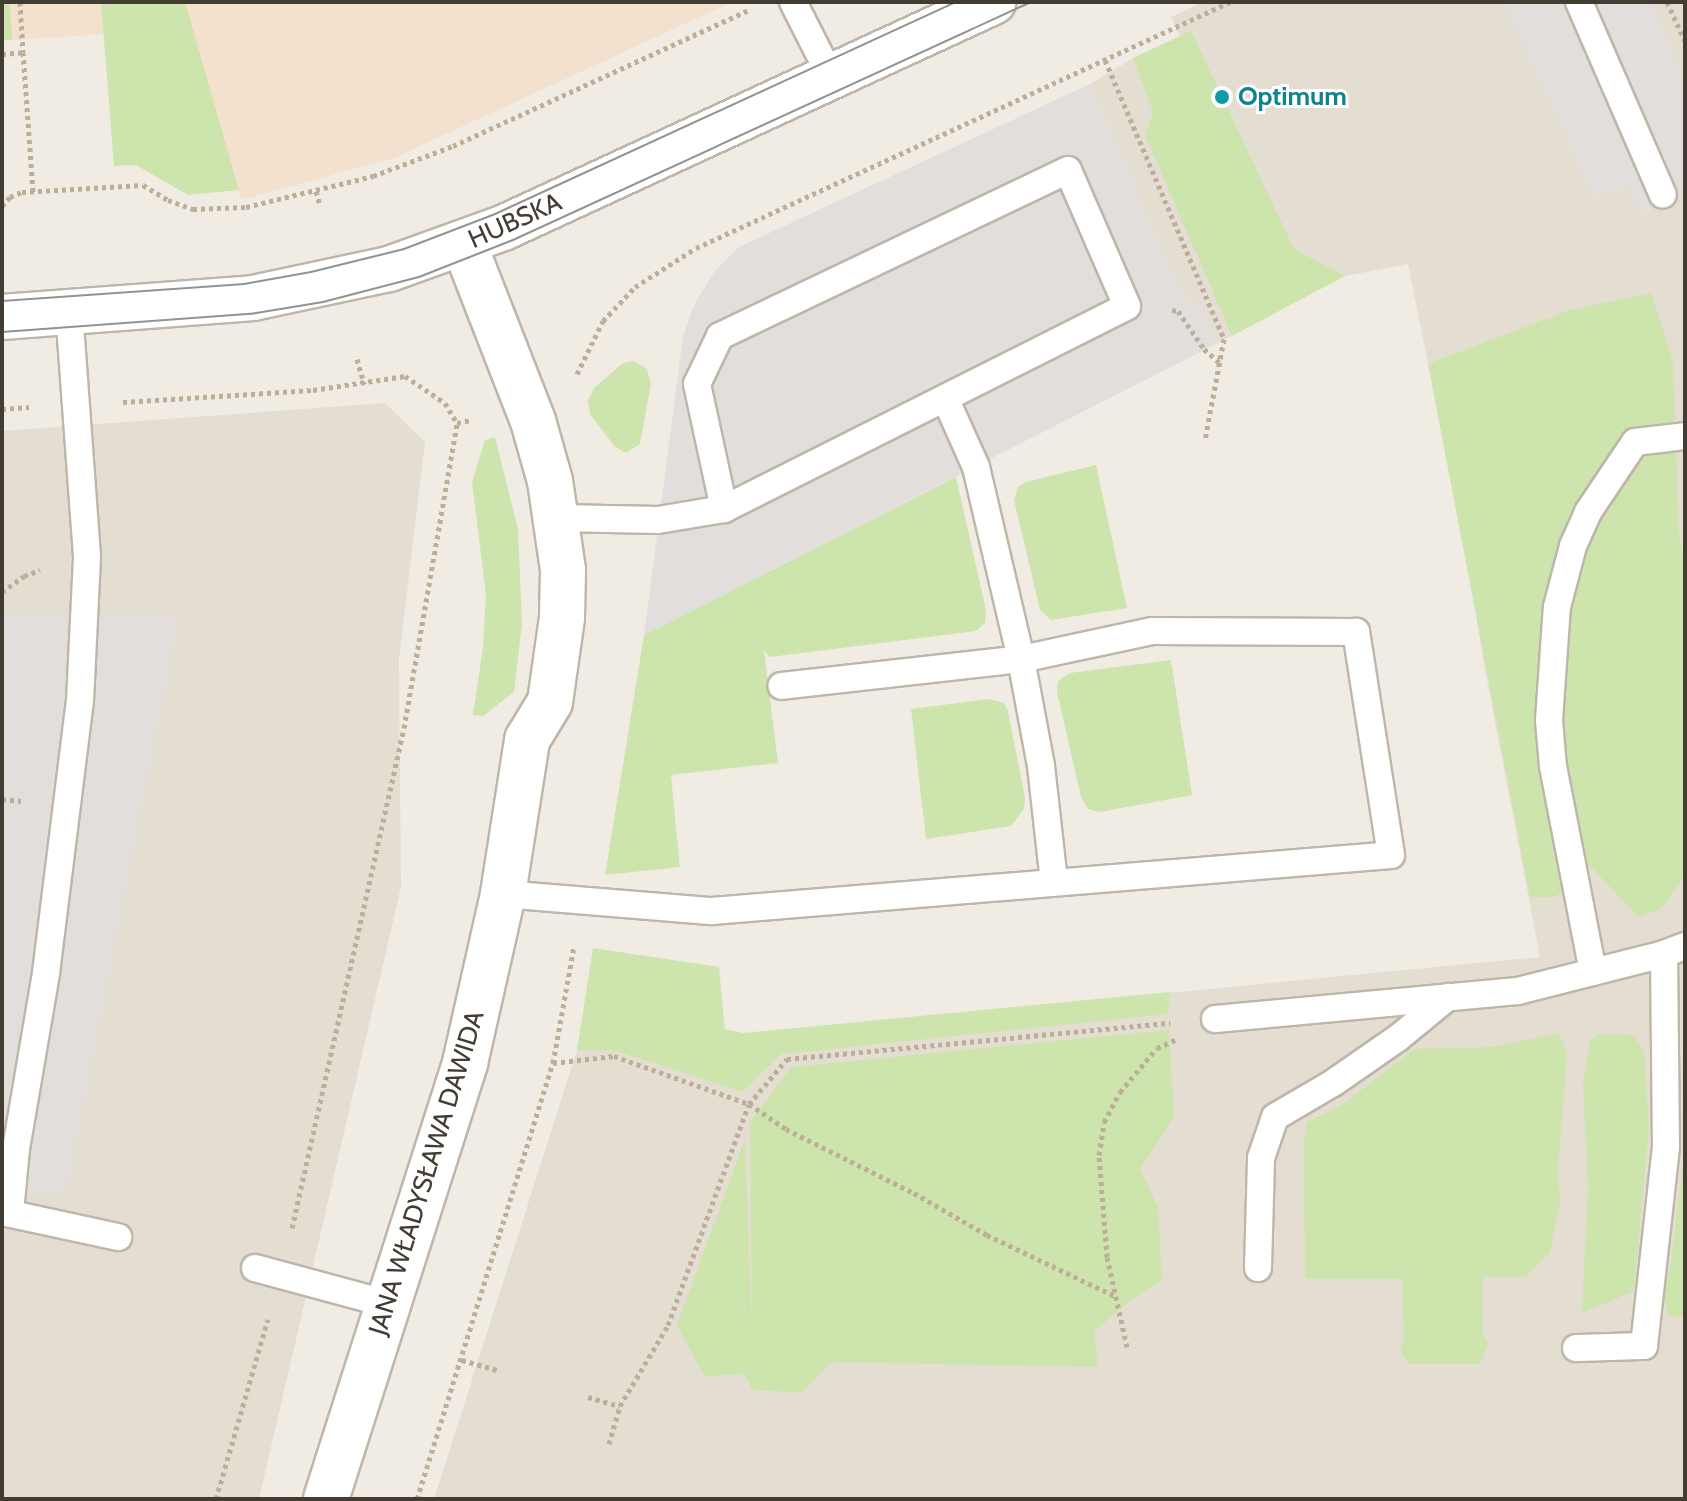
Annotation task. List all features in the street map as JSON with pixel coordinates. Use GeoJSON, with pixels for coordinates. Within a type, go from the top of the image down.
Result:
{"type":"FeatureCollection","features":[{"type":"Feature","properties":{"kind":"street","name":"HUBSKA"},"geometry":{"type":"LineString","coordinates":[[2,317],[226,301],[296,291],[389,269],[464,244],[993,2]]}},
{"type":"Feature","properties":{"kind":"street","name":"JANA WŁADYSŁAWA DAWIDA"},"geometry":{"type":"LineString","coordinates":[[326,1499],[465,1063],[503,894],[527,740],[550,702],[558,646],[563,570],[558,518],[533,421],[464,244]]}},
{"type":"Feature","properties":{"kind":"lane"},"geometry":{"type":"LineString","coordinates":[[793,2],[831,77]]}},
{"type":"Feature","properties":{"kind":"lane"},"geometry":{"type":"LineString","coordinates":[[1579,2],[1663,195]]}},
{"type":"Feature","properties":{"kind":"lane"},"geometry":{"type":"LineString","coordinates":[[558,518],[658,520],[724,509],[1127,306],[1068,170],[720,336],[697,384],[724,509]]}},
{"type":"Feature","properties":{"kind":"lane"},"geometry":{"type":"LineString","coordinates":[[69,313],[87,556],[80,701],[46,973],[6,1212],[118,1237]]}},
{"type":"Feature","properties":{"kind":"lane"},"geometry":{"type":"LineString","coordinates":[[945,398],[976,467],[1021,659],[1041,766],[1054,882]]}},
{"type":"Feature","properties":{"kind":"lane"},"geometry":{"type":"LineString","coordinates":[[1593,972],[1553,767],[1549,720],[1557,607],[1573,546],[1607,479],[1635,442],[1685,436]]}},
{"type":"Feature","properties":{"kind":"lane"},"geometry":{"type":"LineString","coordinates":[[503,894],[712,911],[1391,855],[1356,632],[1152,631],[1021,659],[782,686]]}},
{"type":"Feature","properties":{"kind":"lane"},"geometry":{"type":"LineString","coordinates":[[1215,1019],[1518,991],[1675,950],[1666,1146],[1644,1346],[1576,1348]]}},
{"type":"Feature","properties":{"kind":"lane"},"geometry":{"type":"LineString","coordinates":[[1258,1268],[1261,1158],[1275,1117],[1333,1083],[1398,1038],[1448,997]]}},
{"type":"Feature","properties":{"kind":"lane"},"geometry":{"type":"LineString","coordinates":[[255,1268],[388,1304]]}},
{"type":"Feature","properties":{"kind":"path"},"geometry":{"type":"LineString","coordinates":[[20,2],[33,192]]}},
{"type":"Feature","properties":{"kind":"path"},"geometry":{"type":"LineString","coordinates":[[573,380],[603,321],[635,287],[696,248],[1230,2]]}},
{"type":"Feature","properties":{"kind":"path"},"geometry":{"type":"LineString","coordinates":[[1667,2],[1685,41]]}},
{"type":"Feature","properties":{"kind":"path"},"geometry":{"type":"LineString","coordinates":[[2,206],[10,197],[33,192],[143,185],[168,200],[193,209],[246,207],[316,191],[387,172],[453,146],[756,7]]}},
{"type":"Feature","properties":{"kind":"path"},"geometry":{"type":"LineString","coordinates":[[2,54],[23,52]]}},
{"type":"Feature","properties":{"kind":"path"},"geometry":{"type":"LineString","coordinates":[[1105,60],[1224,339],[1205,440]]}},
{"type":"Feature","properties":{"kind":"path"},"geometry":{"type":"LineString","coordinates":[[316,191],[320,205]]}},
{"type":"Feature","properties":{"kind":"path"},"geometry":{"type":"LineString","coordinates":[[1127,306],[1178,311],[1204,349],[1220,363]]}},
{"type":"Feature","properties":{"kind":"path"},"geometry":{"type":"LineString","coordinates":[[357,359],[364,384]]}},
{"type":"Feature","properties":{"kind":"path"},"geometry":{"type":"LineString","coordinates":[[76,405],[313,390],[405,376],[445,403],[457,423],[404,728],[281,1275],[218,1499]]}},
{"type":"Feature","properties":{"kind":"path"},"geometry":{"type":"LineString","coordinates":[[457,423],[482,418]]}},
{"type":"Feature","properties":{"kind":"path"},"geometry":{"type":"LineString","coordinates":[[417,1499],[553,1063],[583,902]]}},
{"type":"Feature","properties":{"kind":"path"},"geometry":{"type":"LineString","coordinates":[[609,1444],[620,1406],[668,1325],[749,1104],[787,1059],[1215,1019]]}},
{"type":"Feature","properties":{"kind":"path"},"geometry":{"type":"LineString","coordinates":[[1127,1347],[1107,1257],[1099,1155],[1104,1122],[1120,1092],[1157,1048],[1215,1019]]}},
{"type":"Feature","properties":{"kind":"path"},"geometry":{"type":"LineString","coordinates":[[553,1063],[614,1056],[749,1104],[786,1129],[914,1193],[987,1235],[1115,1296]]}},
{"type":"Feature","properties":{"kind":"path"},"geometry":{"type":"LineString","coordinates":[[462,1360],[500,1371]]}},
{"type":"Feature","properties":{"kind":"path"},"geometry":{"type":"LineString","coordinates":[[588,1397],[620,1406]]}},
{"type":"Feature","properties":{"kind":"shaded area"},"geometry":{"type":"Polygon","coordinates":[[[2,2],[732,2],[394,158],[241,200],[192,28],[2,41],[2,2]]]}},
{"type":"Feature","properties":{"kind":"shaded area"},"geometry":{"type":"Polygon","coordinates":[[[1203,2],[1685,2],[1685,1499],[434,1499],[577,1050],[1540,957],[1483,659],[1468,561],[1408,264],[1345,276],[1216,344],[1200,310],[1179,292],[1090,84],[1133,58],[1180,37],[1171,17],[1203,2]]]}},
{"type":"Feature","properties":{"kind":"shaded area"},"geometry":{"type":"Polygon","coordinates":[[[1504,2],[1650,2],[1685,79],[1685,198],[1643,218],[1629,186],[1594,199],[1504,2]]]}},
{"type":"Feature","properties":{"kind":"shaded area"},"geometry":{"type":"Polygon","coordinates":[[[1090,84],[1179,292],[1200,310],[1216,344],[644,635],[683,336],[695,303],[714,272],[739,247],[1090,84]]]}},
{"type":"Feature","properties":{"kind":"shaded area"},"geometry":{"type":"Polygon","coordinates":[[[385,403],[425,442],[399,659],[401,887],[259,1499],[2,1499],[2,431],[385,403]]]}},
{"type":"Feature","properties":{"kind":"shaded area"},"geometry":{"type":"Polygon","coordinates":[[[2,616],[178,619],[65,1196],[2,1193],[2,616]]]}},
{"type":"Feature","properties":{"kind":"green space"},"geometry":{"type":"Polygon","coordinates":[[[2,2],[10,2],[12,39],[2,41],[2,2]]]}},
{"type":"Feature","properties":{"kind":"green space"},"geometry":{"type":"Polygon","coordinates":[[[101,2],[185,2],[239,190],[188,195],[136,165],[114,166],[101,2]]]}},
{"type":"Feature","properties":{"kind":"green space"},"geometry":{"type":"Polygon","coordinates":[[[1191,31],[1294,249],[1345,276],[1232,336],[1145,135],[1153,112],[1133,58],[1191,31]]]}},
{"type":"Feature","properties":{"kind":"green space"},"geometry":{"type":"Polygon","coordinates":[[[1651,293],[1673,362],[1679,537],[1685,563],[1685,868],[1682,880],[1661,909],[1639,917],[1589,865],[1570,889],[1553,897],[1530,897],[1428,364],[1570,310],[1651,293]]]}},
{"type":"Feature","properties":{"kind":"green space"},"geometry":{"type":"Polygon","coordinates":[[[634,361],[647,369],[651,384],[640,444],[626,453],[615,447],[590,414],[588,401],[594,388],[623,363],[634,361]]]}},
{"type":"Feature","properties":{"kind":"green space"},"geometry":{"type":"Polygon","coordinates":[[[495,437],[518,529],[522,624],[514,692],[483,716],[473,715],[483,647],[486,595],[472,482],[485,440],[495,437]]]}},
{"type":"Feature","properties":{"kind":"green space"},"geometry":{"type":"Polygon","coordinates":[[[1096,465],[1127,608],[1051,620],[1040,610],[1014,500],[1018,487],[1026,482],[1096,465]]]}},
{"type":"Feature","properties":{"kind":"green space"},"geometry":{"type":"Polygon","coordinates":[[[956,477],[986,610],[985,623],[976,631],[770,657],[764,650],[778,763],[671,775],[680,867],[605,875],[644,635],[956,477]]]}},
{"type":"Feature","properties":{"kind":"green space"},"geometry":{"type":"Polygon","coordinates":[[[1171,660],[1192,795],[1100,812],[1088,809],[1081,797],[1057,692],[1058,681],[1070,673],[1171,660]]]}},
{"type":"Feature","properties":{"kind":"green space"},"geometry":{"type":"Polygon","coordinates":[[[989,699],[1004,703],[1008,711],[1025,798],[1024,809],[1011,826],[926,839],[911,709],[989,699]]]}},
{"type":"Feature","properties":{"kind":"green space"},"geometry":{"type":"Polygon","coordinates":[[[593,948],[719,967],[725,1029],[743,1033],[1170,992],[1168,1014],[781,1054],[743,1092],[613,1050],[577,1050],[593,948]]]}},
{"type":"Feature","properties":{"kind":"green space"},"geometry":{"type":"Polygon","coordinates":[[[1169,1030],[1174,1117],[1140,1169],[1158,1207],[1162,1280],[1128,1302],[1094,1332],[1098,1367],[831,1362],[802,1392],[752,1390],[745,1374],[704,1376],[677,1325],[745,1139],[752,1333],[750,1122],[791,1067],[1169,1030]]]}},
{"type":"Feature","properties":{"kind":"green space"},"geometry":{"type":"Polygon","coordinates":[[[1559,1033],[1567,1053],[1558,1171],[1560,1203],[1550,1252],[1526,1277],[1482,1277],[1483,1334],[1488,1344],[1480,1364],[1408,1364],[1400,1349],[1404,1340],[1402,1279],[1305,1279],[1304,1143],[1307,1122],[1343,1104],[1415,1049],[1492,1047],[1559,1033]]]}},
{"type":"Feature","properties":{"kind":"green space"},"geometry":{"type":"Polygon","coordinates":[[[1599,1034],[1634,1036],[1644,1051],[1649,1130],[1634,1291],[1582,1313],[1588,1187],[1583,1082],[1590,1042],[1599,1034]]]}},
{"type":"Feature","properties":{"kind":"green space"},"geometry":{"type":"Polygon","coordinates":[[[1685,1148],[1685,1316],[1670,1317],[1661,1294],[1670,1271],[1685,1148]]]}},
{"type":"Feature","properties":{"kind":"tram line"},"geometry":{"type":"LineString","coordinates":[[2,301],[244,284],[311,272],[404,249],[495,214],[956,2]]}},
{"type":"Feature","properties":{"kind":"tram line"},"geometry":{"type":"LineString","coordinates":[[2,332],[250,314],[323,302],[419,277],[513,240],[1031,2]]}},
{"type":"Feature","properties":{"kind":"place","name":"Optimum"},"geometry":{"type":"Point","coordinates":[1222,97]}}]}
